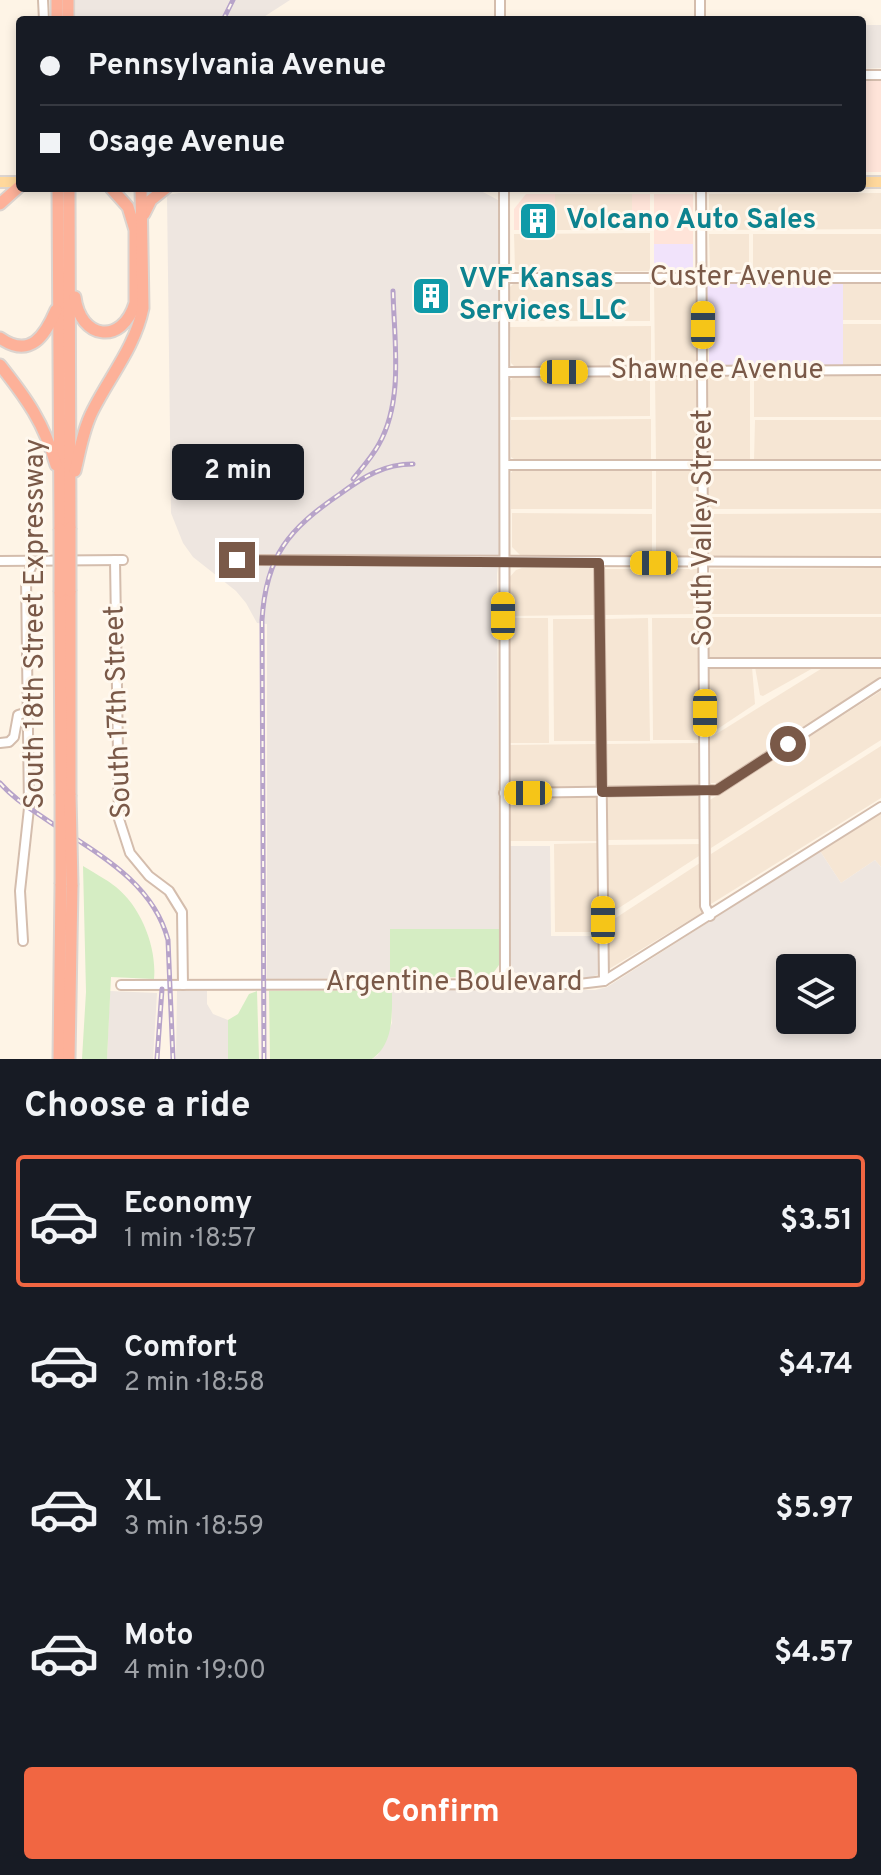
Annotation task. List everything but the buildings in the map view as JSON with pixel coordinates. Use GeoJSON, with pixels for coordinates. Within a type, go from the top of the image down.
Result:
{"type":"FeatureCollection","features":[{"type":"Feature","properties":{"kind":"highway"},"geometry":{"type":"LineString","coordinates":[[0,204],[16,185]]}},
{"type":"Feature","properties":{"kind":"highway","name":"South 18th Street Expressway"},"geometry":{"type":"LineString","coordinates":[[59,192],[69,273],[70,491],[65,529]]}},
{"type":"Feature","properties":{"kind":"highway","name":"South 18th Street Expressway"},"geometry":{"type":"LineString","coordinates":[[68,192],[59,302],[60,478],[65,529],[69,1059]]}},
{"type":"Feature","properties":{"kind":"highway"},"geometry":{"type":"LineString","coordinates":[[69,273],[77,310],[88,326],[102,332],[111,331],[127,322],[135,303],[135,230],[128,207],[115,192]]}},
{"type":"Feature","properties":{"kind":"highway"},"geometry":{"type":"LineString","coordinates":[[70,491],[88,420],[131,346],[140,324],[143,308],[141,192]]}},
{"type":"Feature","properties":{"kind":"highway"},"geometry":{"type":"LineString","coordinates":[[142,218],[151,200],[161,192]]}},
{"type":"Feature","properties":{"kind":"highway"},"geometry":{"type":"LineString","coordinates":[[0,338],[11,345],[22,346],[38,341],[50,325],[59,302]]}},
{"type":"Feature","properties":{"kind":"highway"},"geometry":{"type":"LineString","coordinates":[[0,365],[35,410],[60,478]]}},
{"type":"Feature","properties":{"kind":"highway","name":"South 18th Street Expressway"},"geometry":{"type":"LineString","coordinates":[[59,1059],[66,885]]}},
{"type":"Feature","properties":{"kind":"street"},"geometry":{"type":"LineString","coordinates":[[504,192],[505,984]]}},
{"type":"Feature","properties":{"kind":"street","name":"South Valley Street"},"geometry":{"type":"LineString","coordinates":[[701,192],[705,906],[710,916]]}},
{"type":"Feature","properties":{"kind":"street","name":"Custer Avenue"},"geometry":{"type":"LineString","coordinates":[[505,278],[881,278]]}},
{"type":"Feature","properties":{"kind":"street","name":"Shawnee Avenue"},"geometry":{"type":"LineString","coordinates":[[505,372],[881,370]]}},
{"type":"Feature","properties":{"kind":"street"},"geometry":{"type":"LineString","coordinates":[[506,465],[881,465]]}},
{"type":"Feature","properties":{"kind":"street","name":"South 17th Street"},"geometry":{"type":"LineString","coordinates":[[34,561],[119,560],[119,819],[130,853],[149,876],[169,891],[182,912],[183,985]]}},
{"type":"Feature","properties":{"kind":"street"},"geometry":{"type":"LineString","coordinates":[[237,560],[881,562]]}},
{"type":"Feature","properties":{"kind":"street"},"geometry":{"type":"LineString","coordinates":[[0,561],[34,561],[26,578],[28,819],[20,891],[23,941]]}},
{"type":"Feature","properties":{"kind":"street"},"geometry":{"type":"LineString","coordinates":[[599,563],[604,981]]}},
{"type":"Feature","properties":{"kind":"street"},"geometry":{"type":"LineString","coordinates":[[705,663],[881,663]]}},
{"type":"Feature","properties":{"kind":"street"},"geometry":{"type":"LineString","coordinates":[[504,793],[717,790],[881,683]]}},
{"type":"Feature","properties":{"kind":"street"},"geometry":{"type":"LineString","coordinates":[[0,743],[9,742],[14,737],[18,715],[28,712]]}},
{"type":"Feature","properties":{"kind":"street","name":"Argentine Boulevard"},"geometry":{"type":"LineString","coordinates":[[121,985],[579,984],[604,981],[881,807]]}},
{"type":"Feature","properties":{"kind":"shaded area"},"geometry":{"type":"Polygon","coordinates":[[[76,0],[290,0],[265,16],[76,16],[76,0]]]}},
{"type":"Feature","properties":{"kind":"shaded area"},"geometry":{"type":"Polygon","coordinates":[[[866,25],[881,25],[881,68],[866,69],[866,25]]]}},
{"type":"Feature","properties":{"kind":"shaded area"},"geometry":{"type":"Polygon","coordinates":[[[866,80],[881,80],[881,172],[866,172],[866,80]]]}},
{"type":"Feature","properties":{"kind":"shaded area"},"geometry":{"type":"Polygon","coordinates":[[[483,192],[498,200],[502,534],[497,574],[499,929],[391,929],[390,978],[267,979],[267,624],[257,623],[236,591],[193,557],[183,543],[171,513],[167,195],[483,192]]]}},
{"type":"Feature","properties":{"kind":"shaded area"},"geometry":{"type":"Polygon","coordinates":[[[881,193],[881,229],[709,230],[709,194],[881,193]]]}},
{"type":"Feature","properties":{"kind":"shaded area"},"geometry":{"type":"Polygon","coordinates":[[[526,194],[555,194],[555,230],[514,230],[514,209],[526,194]]]}},
{"type":"Feature","properties":{"kind":"shaded area"},"geometry":{"type":"Polygon","coordinates":[[[555,194],[632,194],[632,230],[555,230],[555,194]]]}},
{"type":"Feature","properties":{"kind":"shaded area"},"geometry":{"type":"Polygon","coordinates":[[[632,194],[650,194],[650,230],[632,230],[632,194]]]}},
{"type":"Feature","properties":{"kind":"shaded area"},"geometry":{"type":"Polygon","coordinates":[[[654,194],[693,194],[693,244],[654,244],[654,194]]]}},
{"type":"Feature","properties":{"kind":"shaded area"},"geometry":{"type":"Polygon","coordinates":[[[650,233],[650,271],[515,269],[514,234],[650,233]]]}},
{"type":"Feature","properties":{"kind":"shaded area"},"geometry":{"type":"Polygon","coordinates":[[[709,234],[749,234],[749,270],[710,270],[709,234]]]}},
{"type":"Feature","properties":{"kind":"shaded area"},"geometry":{"type":"Polygon","coordinates":[[[753,234],[881,234],[881,270],[753,270],[753,234]]]}},
{"type":"Feature","properties":{"kind":"shaded area"},"geometry":{"type":"Polygon","coordinates":[[[654,244],[693,244],[693,270],[654,270],[654,244]]]}},
{"type":"Feature","properties":{"kind":"shaded area"},"geometry":{"type":"Polygon","coordinates":[[[515,282],[650,282],[650,321],[510,321],[510,287],[515,282]]]}},
{"type":"Feature","properties":{"kind":"shaded area"},"geometry":{"type":"Polygon","coordinates":[[[709,282],[843,282],[843,366],[709,365],[706,285],[709,282]]]}},
{"type":"Feature","properties":{"kind":"shaded area"},"geometry":{"type":"Polygon","coordinates":[[[843,282],[881,282],[881,320],[843,320],[843,282]]]}},
{"type":"Feature","properties":{"kind":"shaded area"},"geometry":{"type":"Polygon","coordinates":[[[654,284],[697,284],[696,366],[655,366],[654,284]]]}},
{"type":"Feature","properties":{"kind":"shaded area"},"geometry":{"type":"Polygon","coordinates":[[[843,324],[881,324],[881,366],[843,366],[843,324]]]}},
{"type":"Feature","properties":{"kind":"shaded area"},"geometry":{"type":"Polygon","coordinates":[[[651,326],[651,366],[514,366],[511,363],[510,327],[651,326]]]}},
{"type":"Feature","properties":{"kind":"shaded area"},"geometry":{"type":"Polygon","coordinates":[[[515,375],[650,375],[650,416],[511,417],[510,381],[515,375]]]}},
{"type":"Feature","properties":{"kind":"shaded area"},"geometry":{"type":"Polygon","coordinates":[[[655,375],[698,375],[698,461],[656,461],[655,375]]]}},
{"type":"Feature","properties":{"kind":"shaded area"},"geometry":{"type":"Polygon","coordinates":[[[707,375],[750,375],[750,461],[707,461],[707,375]]]}},
{"type":"Feature","properties":{"kind":"shaded area"},"geometry":{"type":"Polygon","coordinates":[[[754,375],[881,375],[881,417],[754,417],[754,375]]]}},
{"type":"Feature","properties":{"kind":"shaded area"},"geometry":{"type":"Polygon","coordinates":[[[651,419],[651,461],[517,461],[511,457],[511,420],[651,419]]]}},
{"type":"Feature","properties":{"kind":"shaded area"},"geometry":{"type":"Polygon","coordinates":[[[755,420],[881,420],[881,460],[754,460],[755,420]]]}},
{"type":"Feature","properties":{"kind":"shaded area"},"geometry":{"type":"Polygon","coordinates":[[[881,468],[881,509],[708,509],[708,469],[881,468]]]}},
{"type":"Feature","properties":{"kind":"shaded area"},"geometry":{"type":"Polygon","coordinates":[[[514,469],[652,469],[652,509],[511,509],[511,473],[514,469]]]}},
{"type":"Feature","properties":{"kind":"shaded area"},"geometry":{"type":"Polygon","coordinates":[[[656,469],[698,469],[699,557],[656,557],[656,469]]]}},
{"type":"Feature","properties":{"kind":"shaded area"},"geometry":{"type":"Polygon","coordinates":[[[512,513],[652,514],[652,556],[521,556],[512,547],[512,513]]]}},
{"type":"Feature","properties":{"kind":"shaded area"},"geometry":{"type":"Polygon","coordinates":[[[881,513],[881,556],[709,557],[709,514],[881,513]]]}},
{"type":"Feature","properties":{"kind":"shaded area"},"geometry":{"type":"Polygon","coordinates":[[[522,568],[594,568],[594,615],[507,616],[508,579],[522,568]]]}},
{"type":"Feature","properties":{"kind":"shaded area"},"geometry":{"type":"Polygon","coordinates":[[[881,568],[881,614],[710,614],[710,569],[881,568]]]}},
{"type":"Feature","properties":{"kind":"shaded area"},"geometry":{"type":"Polygon","coordinates":[[[604,569],[699,569],[699,614],[604,615],[604,569]]]}},
{"type":"Feature","properties":{"kind":"shaded area"},"geometry":{"type":"Polygon","coordinates":[[[709,617],[881,617],[881,658],[709,659],[709,617]]]}},
{"type":"Feature","properties":{"kind":"shaded area"},"geometry":{"type":"Polygon","coordinates":[[[508,618],[548,618],[549,743],[508,743],[508,618]]]}},
{"type":"Feature","properties":{"kind":"shaded area"},"geometry":{"type":"Polygon","coordinates":[[[648,618],[650,741],[605,741],[605,619],[648,618]]]}},
{"type":"Feature","properties":{"kind":"shaded area"},"geometry":{"type":"Polygon","coordinates":[[[652,618],[699,618],[700,740],[653,740],[652,618]]]}},
{"type":"Feature","properties":{"kind":"shaded area"},"geometry":{"type":"Polygon","coordinates":[[[553,619],[595,619],[596,741],[554,741],[553,619]]]}},
{"type":"Feature","properties":{"kind":"shaded area"},"geometry":{"type":"Polygon","coordinates":[[[752,667],[755,704],[710,734],[709,668],[752,667]]]}},
{"type":"Feature","properties":{"kind":"shaded area"},"geometry":{"type":"Polygon","coordinates":[[[755,667],[815,667],[763,696],[760,695],[755,667]]]}},
{"type":"Feature","properties":{"kind":"shaded area"},"geometry":{"type":"Polygon","coordinates":[[[824,667],[881,667],[881,680],[717,783],[711,783],[710,738],[824,667]]]}},
{"type":"Feature","properties":{"kind":"shaded area"},"geometry":{"type":"Polygon","coordinates":[[[881,691],[881,740],[711,848],[710,800],[881,691]]]}},
{"type":"Feature","properties":{"kind":"shaded area"},"geometry":{"type":"Polygon","coordinates":[[[701,743],[701,786],[606,787],[605,744],[701,743]]]}},
{"type":"Feature","properties":{"kind":"shaded area"},"geometry":{"type":"Polygon","coordinates":[[[596,744],[596,788],[508,788],[507,745],[596,744]]]}},
{"type":"Feature","properties":{"kind":"shaded area"},"geometry":{"type":"Polygon","coordinates":[[[881,746],[881,798],[711,904],[711,854],[881,746]]]}},
{"type":"Feature","properties":{"kind":"shaded area"},"geometry":{"type":"Polygon","coordinates":[[[597,797],[597,841],[508,841],[507,798],[597,797]]]}},
{"type":"Feature","properties":{"kind":"shaded area"},"geometry":{"type":"Polygon","coordinates":[[[702,797],[702,839],[607,840],[607,798],[702,797]]]}},
{"type":"Feature","properties":{"kind":"shaded area"},"geometry":{"type":"Polygon","coordinates":[[[881,812],[881,867],[875,860],[841,883],[820,851],[881,812]]]}},
{"type":"Feature","properties":{"kind":"shaded area"},"geometry":{"type":"Polygon","coordinates":[[[597,843],[598,932],[555,932],[554,844],[597,843]]]}},
{"type":"Feature","properties":{"kind":"shaded area"},"geometry":{"type":"Polygon","coordinates":[[[702,844],[702,854],[608,915],[607,845],[702,844]]]}},
{"type":"Feature","properties":{"kind":"shaded area"},"geometry":{"type":"Polygon","coordinates":[[[509,846],[550,846],[551,936],[599,936],[599,974],[589,978],[525,978],[514,972],[509,959],[509,846]]]}},
{"type":"Feature","properties":{"kind":"shaded area"},"geometry":{"type":"Polygon","coordinates":[[[820,851],[841,883],[875,860],[881,867],[881,1059],[372,1059],[378,1055],[392,1023],[392,990],[595,990],[607,987],[820,851]]]}},
{"type":"Feature","properties":{"kind":"shaded area"},"geometry":{"type":"Polygon","coordinates":[[[703,861],[703,912],[609,969],[608,923],[703,861]]]}},
{"type":"Feature","properties":{"kind":"shaded area"},"geometry":{"type":"Polygon","coordinates":[[[110,991],[157,993],[153,1059],[107,1059],[110,991]]]}},
{"type":"Feature","properties":{"kind":"shaded area"},"geometry":{"type":"Polygon","coordinates":[[[177,991],[207,991],[207,1004],[213,1014],[228,1020],[228,1059],[176,1059],[177,991]]]}},
{"type":"Feature","properties":{"kind":"green space"},"geometry":{"type":"Polygon","coordinates":[[[83,866],[116,887],[133,905],[146,928],[153,954],[154,979],[111,977],[107,1059],[82,1059],[86,992],[83,866]]]}},
{"type":"Feature","properties":{"kind":"green space"},"geometry":{"type":"Polygon","coordinates":[[[390,929],[499,929],[499,965],[491,976],[483,977],[390,978],[390,929]]]}},
{"type":"Feature","properties":{"kind":"green space"},"geometry":{"type":"Polygon","coordinates":[[[392,990],[388,1037],[372,1059],[270,1059],[269,991],[392,990]]]}},
{"type":"Feature","properties":{"kind":"green space"},"geometry":{"type":"Polygon","coordinates":[[[257,991],[259,1059],[228,1059],[228,1020],[238,1014],[249,994],[257,991]]]}},
{"type":"Feature","properties":{"kind":"railway"},"geometry":{"type":"LineString","coordinates":[[225,16],[233,0]]}},
{"type":"Feature","properties":{"kind":"railway"},"geometry":{"type":"LineString","coordinates":[[353,479],[379,444],[392,408],[396,369],[393,291]]}},
{"type":"Feature","properties":{"kind":"railway"},"geometry":{"type":"LineString","coordinates":[[264,1059],[264,597],[283,546],[307,519],[374,473],[393,466],[413,464]]}},
{"type":"Feature","properties":{"kind":"railway"},"geometry":{"type":"LineString","coordinates":[[0,783],[26,806],[118,868],[149,900],[168,940],[173,1059]]}},
{"type":"Feature","properties":{"kind":"railway"},"geometry":{"type":"LineString","coordinates":[[157,1059],[162,989]]}},
{"type":"Feature","properties":{"kind":"place","name":"Volcano Auto Sales"},"geometry":{"type":"Point","coordinates":[538,221]}},
{"type":"Feature","properties":{"kind":"place","name":"VVF Kansas Services LLC"},"geometry":{"type":"Point","coordinates":[431,296]}},
{"type":"Feature","properties":{"kind":"route"},"geometry":{"type":"LineString","coordinates":[[237,560],[599,563],[602,792],[717,790],[788,744]]}}]}
